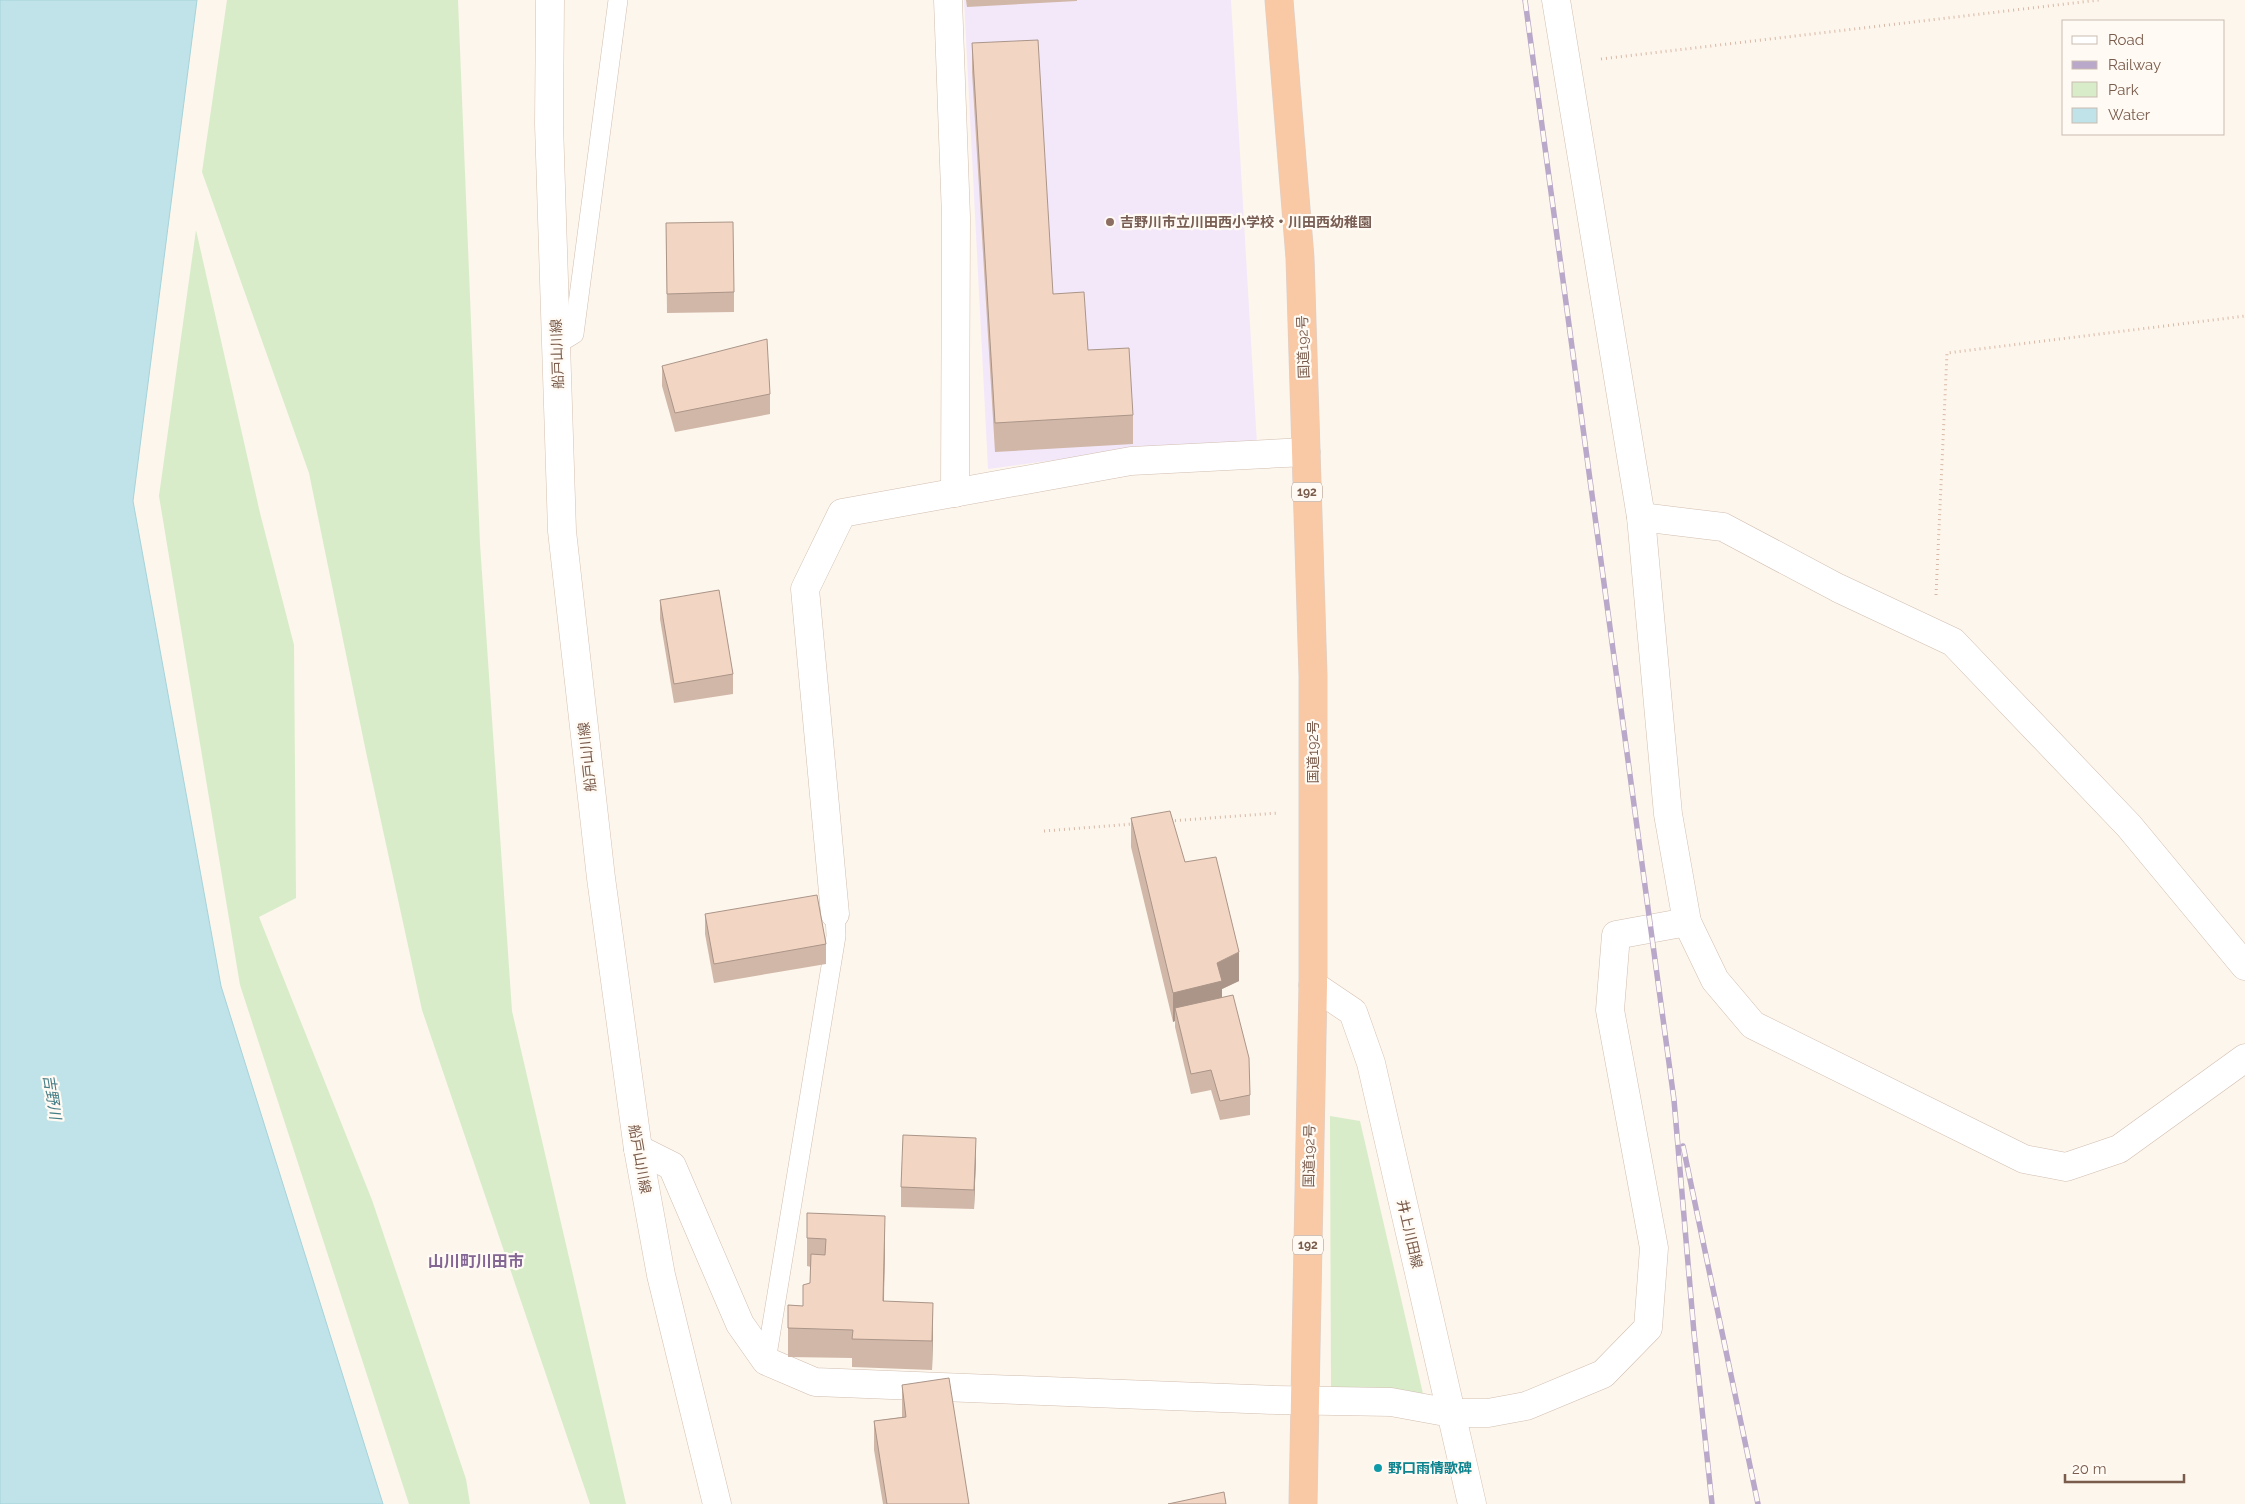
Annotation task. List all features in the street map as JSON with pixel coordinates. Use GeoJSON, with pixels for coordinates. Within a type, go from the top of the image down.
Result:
{"type":"FeatureCollection","features":[{"type":"Feature","properties":{"kind":"highway","name":"国道192号"},"geometry":{"type":"LineString","coordinates":[[1279,0],[1300,258],[1313,675],[1313,985],[1302,1504]]}},
{"type":"Feature","properties":{"kind":"street","name":"船戸山川線"},"geometry":{"type":"LineString","coordinates":[[550,0],[549,124],[562,531],[601,878],[638,1149],[661,1274],[717,1504]]}},
{"type":"Feature","properties":{"kind":"street"},"geometry":{"type":"LineString","coordinates":[[948,0],[956,217],[955,493]]}},
{"type":"Feature","properties":{"kind":"street"},"geometry":{"type":"LineString","coordinates":[[1556,0],[1641,517],[1668,814],[1687,922],[1715,980],[1753,1024],[2024,1159],[2066,1167],[2119,1150],[2245,1058]]}},
{"type":"Feature","properties":{"kind":"street"},"geometry":{"type":"LineString","coordinates":[[835,914],[805,589],[842,513],[1131,461],[1306,452]]}},
{"type":"Feature","properties":{"kind":"street"},"geometry":{"type":"LineString","coordinates":[[1641,517],[1723,527],[1838,588],[1953,642],[2129,826],[2245,966]]}},
{"type":"Feature","properties":{"kind":"street"},"geometry":{"type":"LineString","coordinates":[[638,1149],[672,1166],[740,1324],[766,1361],[815,1382],[1304,1401],[1391,1402],[1452,1413],[1488,1413],[1526,1406],[1603,1374],[1648,1328],[1654,1248],[1610,1010],[1616,935],[1687,922]]}},
{"type":"Feature","properties":{"kind":"street","name":"井上川田線"},"geometry":{"type":"LineString","coordinates":[[1313,985],[1353,1012],[1371,1063],[1472,1504]]}},
{"type":"Feature","properties":{"kind":"lane"},"geometry":{"type":"LineString","coordinates":[[556,345],[574,334],[618,0]]}},
{"type":"Feature","properties":{"kind":"lane"},"geometry":{"type":"LineString","coordinates":[[766,1361],[836,936],[835,914]]}},
{"type":"Feature","properties":{"kind":"path"},"geometry":{"type":"LineString","coordinates":[[1565,63],[2099,0]]}},
{"type":"Feature","properties":{"kind":"path"},"geometry":{"type":"LineString","coordinates":[[1934,633],[1947,353],[2245,316]]}},
{"type":"Feature","properties":{"kind":"path"},"geometry":{"type":"LineString","coordinates":[[1168,822],[1284,813]]}},
{"type":"Feature","properties":{"kind":"path"},"geometry":{"type":"LineString","coordinates":[[1044,831],[1140,824]]}},
{"type":"Feature","properties":{"kind":"shaded area","name":"吉野川市立川田西小学校・川田西幼稚園"},"geometry":{"type":"Polygon","coordinates":[[[964,0],[1231,0],[1257,444],[1122,451],[988,469],[964,0]]]}},
{"type":"Feature","properties":{"kind":"green space"},"geometry":{"type":"Polygon","coordinates":[[[227,0],[458,0],[480,544],[512,1011],[626,1504],[590,1504],[422,1010],[366,752],[309,473],[202,172],[227,0]]]}},
{"type":"Feature","properties":{"kind":"green space"},"geometry":{"type":"Polygon","coordinates":[[[196,230],[260,513],[294,645],[296,898],[259,917],[372,1200],[466,1479],[470,1504],[409,1504],[240,985],[159,496],[196,230]]]}},
{"type":"Feature","properties":{"kind":"green space"},"geometry":{"type":"Polygon","coordinates":[[[1330,1116],[1360,1121],[1424,1398],[1331,1391],[1330,1116]]]}},
{"type":"Feature","properties":{"kind":"water","name":"吉野川"},"geometry":{"type":"Polygon","coordinates":[[[0,0],[197,0],[133,501],[221,986],[383,1504],[0,1504],[0,0]]]}},
{"type":"Feature","properties":{"kind":"building"},"geometry":{"type":"Polygon","coordinates":[[[1038,40],[1053,294],[1084,292],[1088,350],[1129,348],[1133,415],[995,423],[972,43],[1038,40]]]}},
{"type":"Feature","properties":{"kind":"building"},"geometry":{"type":"Polygon","coordinates":[[[733,222],[734,292],[667,294],[666,223],[733,222]]]}},
{"type":"Feature","properties":{"kind":"building"},"geometry":{"type":"Polygon","coordinates":[[[767,339],[770,394],[675,413],[662,366],[767,339]]]}},
{"type":"Feature","properties":{"kind":"building"},"geometry":{"type":"Polygon","coordinates":[[[719,590],[733,674],[674,684],[660,600],[719,590]]]}},
{"type":"Feature","properties":{"kind":"building"},"geometry":{"type":"Polygon","coordinates":[[[1170,811],[1185,862],[1216,857],[1239,952],[1217,963],[1222,981],[1173,993],[1131,818],[1170,811]]]}},
{"type":"Feature","properties":{"kind":"building"},"geometry":{"type":"Polygon","coordinates":[[[817,895],[826,944],[714,964],[705,914],[817,895]]]}},
{"type":"Feature","properties":{"kind":"building"},"geometry":{"type":"Polygon","coordinates":[[[1233,995],[1249,1058],[1250,1095],[1220,1101],[1211,1070],[1191,1074],[1175,1008],[1233,995]]]}},
{"type":"Feature","properties":{"kind":"building"},"geometry":{"type":"Polygon","coordinates":[[[903,1135],[976,1138],[974,1190],[901,1187],[903,1135]]]}},
{"type":"Feature","properties":{"kind":"building"},"geometry":{"type":"Polygon","coordinates":[[[807,1213],[885,1216],[883,1301],[933,1303],[932,1341],[852,1339],[853,1330],[788,1328],[788,1305],[803,1306],[803,1285],[810,1283],[811,1254],[825,1255],[826,1239],[807,1238],[807,1213]]]}},
{"type":"Feature","properties":{"kind":"building"},"geometry":{"type":"Polygon","coordinates":[[[949,1378],[969,1504],[887,1504],[874,1421],[906,1417],[902,1385],[949,1378]]]}},
{"type":"Feature","properties":{"kind":"building"},"geometry":{"type":"Polygon","coordinates":[[[1224,1492],[1226,1504],[1168,1504],[1224,1492]]]}},
{"type":"Feature","properties":{"kind":"railway"},"geometry":{"type":"LineString","coordinates":[[1525,0],[1674,1100],[1694,1333],[1712,1504]]}},
{"type":"Feature","properties":{"kind":"railway"},"geometry":{"type":"LineString","coordinates":[[1683,1146],[1758,1504]]}},
{"type":"Feature","properties":{"kind":"place","name":"吉野川市立川田西小学校・川田西幼稚園"},"geometry":{"type":"Point","coordinates":[1110,222]}},
{"type":"Feature","properties":{"kind":"place","name":"野口雨情歌碑"},"geometry":{"type":"Point","coordinates":[1378,1468]}},
{"type":"Feature","properties":{"kind":"district","name":"山川町川田市"},"geometry":{"type":"Point","coordinates":[476,1261]}}]}
